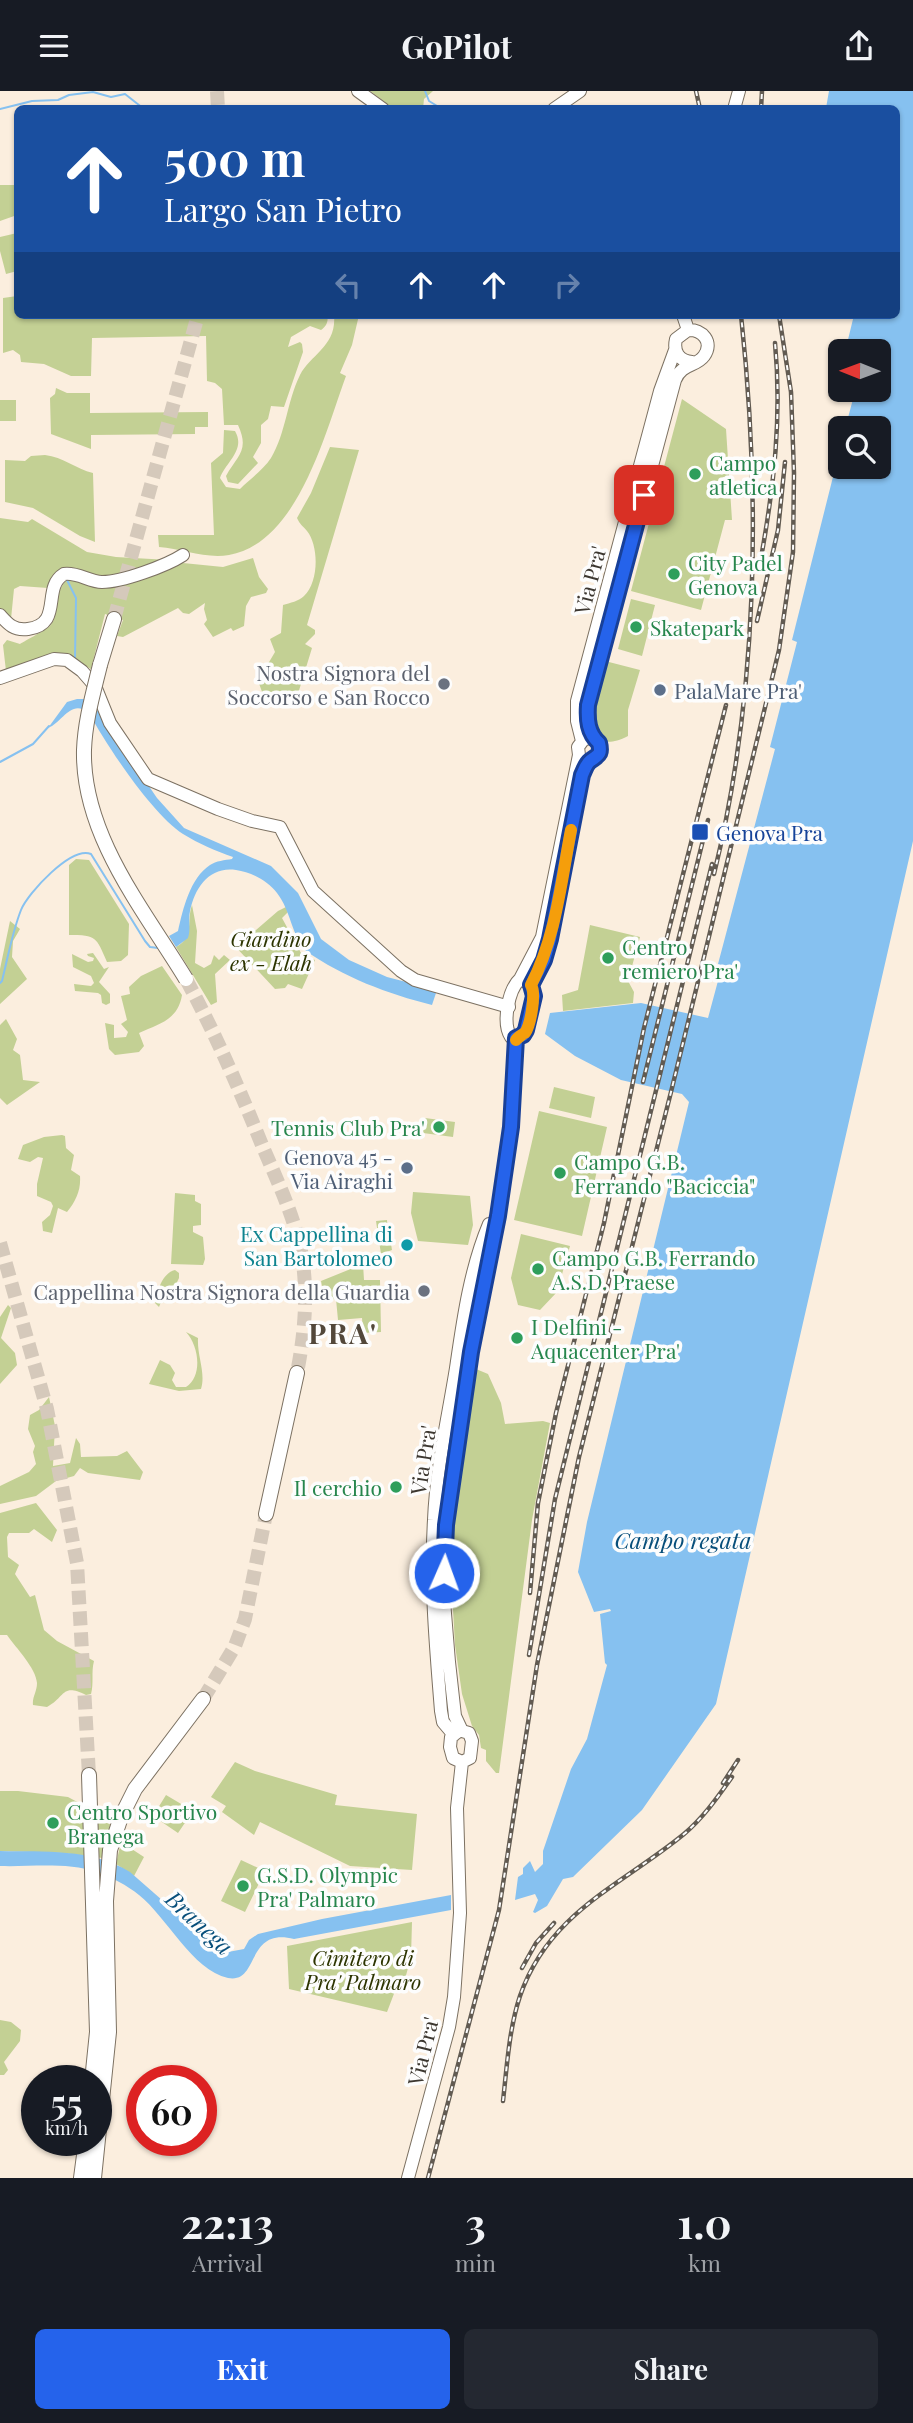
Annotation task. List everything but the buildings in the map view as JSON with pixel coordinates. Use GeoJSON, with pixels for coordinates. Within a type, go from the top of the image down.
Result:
{"type":"FeatureCollection","features":[{"type":"Feature","properties":{"kind":"highway"},"geometry":{"type":"LineString","coordinates":[[114,619],[88,712],[85,751],[87,787],[92,811],[108,852],[186,979]]}},
{"type":"Feature","properties":{"kind":"highway"},"geometry":{"type":"LineString","coordinates":[[266,1514],[297,1373]]}},
{"type":"Feature","properties":{"kind":"highway"},"geometry":{"type":"LineString","coordinates":[[94,2065],[102,1985],[107,1866],[121,1817],[135,1789],[203,1699]]}},
{"type":"Feature","properties":{"kind":"highway"},"geometry":{"type":"LineString","coordinates":[[89,1775],[102,1985],[109,2032],[94,2178]]}},
{"type":"Feature","properties":{"kind":"highway"},"geometry":{"type":"LineString","coordinates":[[81,2178],[84,2156]]}},
{"type":"Feature","properties":{"kind":"main road"},"geometry":{"type":"LineString","coordinates":[[358,91],[377,105]]}},
{"type":"Feature","properties":{"kind":"main road"},"geometry":{"type":"LineString","coordinates":[[560,105],[580,91]]}},
{"type":"Feature","properties":{"kind":"main road"},"geometry":{"type":"LineString","coordinates":[[684,319],[688,330]]}},
{"type":"Feature","properties":{"kind":"main road"},"geometry":{"type":"LineString","coordinates":[[688,330],[703,334],[708,344],[706,354],[692,362],[681,359],[675,350],[679,335],[688,330]]}},
{"type":"Feature","properties":{"kind":"main road","name":"Via Pra'"},"geometry":{"type":"LineString","coordinates":[[587,739],[577,721],[577,701],[660,391],[675,350]]}},
{"type":"Feature","properties":{"kind":"main road","name":"Via Pra'"},"geometry":{"type":"LineString","coordinates":[[587,739],[587,715],[592,692],[675,380],[679,372],[692,362]]}},
{"type":"Feature","properties":{"kind":"main road"},"geometry":{"type":"LineString","coordinates":[[0,615],[18,630],[31,629],[44,623],[51,613],[54,586],[64,574],[75,574],[104,582],[140,573],[183,555]]}},
{"type":"Feature","properties":{"kind":"main road"},"geometry":{"type":"LineString","coordinates":[[0,678],[54,659],[67,660],[82,671],[95,686],[110,723],[148,779],[218,809],[251,821],[280,827],[313,891],[401,971],[415,980],[509,1007]]}},
{"type":"Feature","properties":{"kind":"main road"},"geometry":{"type":"LineString","coordinates":[[525,982],[534,996],[528,1025],[523,1035],[511,1037],[506,1027],[515,984],[525,982],[544,960],[550,939],[585,758],[578,747],[587,739],[599,743],[601,749],[597,757],[585,758]]}},
{"type":"Feature","properties":{"kind":"main road","name":"Via Pra'"},"geometry":{"type":"LineString","coordinates":[[458,1733],[443,1721],[437,1668],[433,1565],[435,1509],[458,1355],[501,1193],[511,1127],[516,1038]]}},
{"type":"Feature","properties":{"kind":"main road","name":"Via Pra'"},"geometry":{"type":"LineString","coordinates":[[458,1733],[443,1589],[444,1556],[484,1249]]}},
{"type":"Feature","properties":{"kind":"main road"},"geometry":{"type":"LineString","coordinates":[[468,1732],[472,1741],[471,1757],[462,1762],[452,1755],[450,1741],[458,1733],[468,1732]]}},
{"type":"Feature","properties":{"kind":"main road","name":"Via Pra'"},"geometry":{"type":"LineString","coordinates":[[408,2178],[449,2027],[455,1984],[460,1910],[457,1815],[462,1762]]}},
{"type":"Feature","properties":{"kind":"green space"},"geometry":{"type":"Polygon","coordinates":[[[370,91],[433,91],[424,99],[423,105],[387,105],[370,91]]]}},
{"type":"Feature","properties":{"kind":"green space"},"geometry":{"type":"Polygon","coordinates":[[[0,185],[14,185],[14,216],[0,221],[0,185]]]}},
{"type":"Feature","properties":{"kind":"green space"},"geometry":{"type":"Polygon","coordinates":[[[14,234],[14,272],[6,274],[0,251],[0,237],[14,234]]]}},
{"type":"Feature","properties":{"kind":"green space"},"geometry":{"type":"Polygon","coordinates":[[[14,296],[14,319],[328,319],[321,330],[310,326],[291,337],[288,347],[300,342],[303,352],[284,407],[271,406],[268,419],[261,425],[261,443],[253,457],[258,463],[238,484],[228,482],[226,476],[241,453],[243,441],[238,425],[224,425],[222,389],[207,381],[206,336],[92,338],[91,376],[71,376],[44,364],[21,362],[20,355],[13,350],[3,353],[3,298],[14,296]]]}},
{"type":"Feature","properties":{"kind":"green space"},"geometry":{"type":"Polygon","coordinates":[[[334,319],[358,319],[352,345],[340,373],[346,376],[318,455],[291,508],[273,530],[253,546],[229,555],[203,555],[159,547],[158,535],[214,535],[211,463],[223,453],[224,430],[235,431],[238,444],[220,478],[226,487],[240,489],[271,458],[300,375],[332,335],[334,319]]]}},
{"type":"Feature","properties":{"kind":"green space"},"geometry":{"type":"Polygon","coordinates":[[[56,388],[67,393],[90,393],[90,413],[208,412],[208,427],[195,427],[195,434],[91,435],[91,449],[51,434],[50,398],[55,394],[56,388]]]}},
{"type":"Feature","properties":{"kind":"green space","name":"Campo atletica"},"geometry":{"type":"Polygon","coordinates":[[[682,399],[726,429],[732,520],[725,520],[701,610],[631,591],[682,399]]]}},
{"type":"Feature","properties":{"kind":"green space"},"geometry":{"type":"Polygon","coordinates":[[[0,400],[16,400],[16,421],[0,421],[0,400]]]}},
{"type":"Feature","properties":{"kind":"green space"},"geometry":{"type":"Polygon","coordinates":[[[330,447],[359,450],[307,625],[315,630],[315,634],[305,644],[312,648],[297,697],[265,700],[257,678],[275,652],[270,639],[281,633],[283,605],[302,598],[309,590],[315,573],[314,546],[297,518],[311,493],[330,447]]]}},
{"type":"Feature","properties":{"kind":"green space"},"geometry":{"type":"Polygon","coordinates":[[[45,455],[93,473],[95,542],[33,508],[5,502],[5,460],[25,461],[31,456],[45,455]]]}},
{"type":"Feature","properties":{"kind":"green space"},"geometry":{"type":"Polygon","coordinates":[[[0,518],[28,522],[32,519],[87,552],[116,557],[169,560],[108,577],[65,569],[56,573],[48,588],[20,586],[14,589],[11,619],[0,610],[0,518]]]}},
{"type":"Feature","properties":{"kind":"green space"},"geometry":{"type":"Polygon","coordinates":[[[253,558],[259,577],[268,589],[266,593],[251,597],[246,606],[244,626],[233,631],[231,628],[213,637],[204,624],[207,620],[205,603],[189,614],[178,608],[123,637],[117,636],[123,620],[105,614],[91,669],[68,657],[6,671],[3,645],[7,640],[20,644],[50,626],[60,591],[68,578],[93,585],[183,563],[223,567],[253,558]]]}},
{"type":"Feature","properties":{"kind":"green space","name":"Skatepark"},"geometry":{"type":"Polygon","coordinates":[[[631,599],[655,605],[642,656],[618,649],[631,599]]]}},
{"type":"Feature","properties":{"kind":"green space"},"geometry":{"type":"Polygon","coordinates":[[[605,661],[640,670],[628,710],[628,736],[611,742],[600,739],[595,731],[594,718],[605,661]]]}},
{"type":"Feature","properties":{"kind":"green space"},"geometry":{"type":"Polygon","coordinates":[[[76,859],[89,860],[129,924],[128,955],[121,961],[107,962],[98,942],[90,937],[69,935],[69,865],[76,859]]]}},
{"type":"Feature","properties":{"kind":"green space"},"geometry":{"type":"Polygon","coordinates":[[[192,905],[197,931],[195,963],[204,968],[211,964],[214,955],[219,960],[224,955],[230,960],[215,974],[217,1002],[211,1005],[176,947],[188,934],[192,905]]]}},
{"type":"Feature","properties":{"kind":"green space","name":"Giardino ex - Elah"},"geometry":{"type":"Polygon","coordinates":[[[286,907],[288,912],[282,918],[301,953],[315,960],[302,989],[288,984],[285,988],[275,989],[232,943],[238,938],[242,942],[286,907]]]}},
{"type":"Feature","properties":{"kind":"green space"},"geometry":{"type":"Polygon","coordinates":[[[10,921],[20,929],[13,941],[12,957],[27,979],[0,1004],[0,969],[10,921]]]}},
{"type":"Feature","properties":{"kind":"green space","name":"Centro remiero Pra'"},"geometry":{"type":"Polygon","coordinates":[[[590,925],[640,937],[628,981],[634,992],[633,1003],[563,1011],[562,995],[578,990],[590,925]]]}},
{"type":"Feature","properties":{"kind":"green space"},"geometry":{"type":"Polygon","coordinates":[[[93,953],[104,969],[109,967],[99,982],[110,994],[110,1003],[106,1005],[102,1003],[98,993],[75,991],[74,984],[91,986],[94,983],[91,976],[73,967],[72,954],[88,962],[94,958],[87,954],[93,953]]]}},
{"type":"Feature","properties":{"kind":"green space"},"geometry":{"type":"Polygon","coordinates":[[[162,966],[182,995],[180,1003],[172,1016],[139,1033],[144,1046],[139,1052],[115,1055],[109,1049],[105,1023],[114,1025],[114,1038],[126,1037],[128,1032],[121,1024],[127,1020],[121,996],[130,994],[129,987],[141,976],[162,966]]]}},
{"type":"Feature","properties":{"kind":"green space"},"geometry":{"type":"Polygon","coordinates":[[[6,1019],[17,1039],[13,1050],[20,1055],[23,1080],[40,1082],[7,1105],[0,1098],[0,1025],[6,1019]]]}},
{"type":"Feature","properties":{"kind":"green space"},"geometry":{"type":"Polygon","coordinates":[[[554,1087],[595,1097],[591,1118],[549,1108],[554,1087]]]}},
{"type":"Feature","properties":{"kind":"green space","name":"Campo G.B. Ferrando \"Baciccia\""},"geometry":{"type":"Polygon","coordinates":[[[539,1111],[607,1127],[582,1236],[514,1220],[539,1111]]]}},
{"type":"Feature","properties":{"kind":"green space","name":"Tennis Club Pra'"},"geometry":{"type":"Polygon","coordinates":[[[425,1118],[455,1122],[453,1137],[423,1133],[425,1118]]]}},
{"type":"Feature","properties":{"kind":"green space"},"geometry":{"type":"Polygon","coordinates":[[[65,1136],[66,1148],[74,1155],[71,1170],[80,1176],[80,1186],[67,1212],[58,1208],[52,1233],[43,1231],[42,1222],[50,1215],[53,1206],[51,1202],[37,1196],[43,1158],[38,1157],[30,1162],[18,1159],[23,1145],[44,1137],[65,1136]]]}},
{"type":"Feature","properties":{"kind":"green space"},"geometry":{"type":"Polygon","coordinates":[[[413,1192],[470,1196],[473,1225],[468,1245],[418,1241],[411,1213],[413,1192]]]}},
{"type":"Feature","properties":{"kind":"green space"},"geometry":{"type":"Polygon","coordinates":[[[175,1193],[195,1195],[195,1201],[201,1204],[201,1225],[193,1226],[193,1232],[203,1237],[203,1265],[171,1264],[175,1193]]]}},
{"type":"Feature","properties":{"kind":"green space"},"geometry":{"type":"Polygon","coordinates":[[[387,1220],[388,1235],[392,1235],[394,1243],[391,1244],[392,1250],[381,1254],[376,1221],[387,1220]]]}},
{"type":"Feature","properties":{"kind":"green space","name":"Campo G.B. Ferrando A.S.D. Praese"},"geometry":{"type":"Polygon","coordinates":[[[521,1234],[570,1246],[557,1292],[540,1310],[518,1305],[511,1278],[521,1234]]]}},
{"type":"Feature","properties":{"kind":"green space"},"geometry":{"type":"Polygon","coordinates":[[[363,1264],[364,1280],[380,1280],[381,1332],[363,1333],[362,1318],[338,1320],[336,1299],[325,1301],[321,1281],[363,1264]]]}},
{"type":"Feature","properties":{"kind":"green space"},"geometry":{"type":"Polygon","coordinates":[[[175,1270],[179,1273],[179,1278],[167,1303],[161,1302],[159,1307],[155,1303],[161,1283],[175,1270]]]}},
{"type":"Feature","properties":{"kind":"green space"},"geometry":{"type":"Polygon","coordinates":[[[8,1305],[11,1308],[1,1338],[15,1353],[17,1365],[0,1384],[0,1317],[8,1305]]]}},
{"type":"Feature","properties":{"kind":"green space"},"geometry":{"type":"Polygon","coordinates":[[[186,1332],[198,1338],[201,1389],[179,1391],[149,1384],[160,1360],[170,1365],[175,1373],[172,1380],[176,1387],[186,1387],[191,1382],[195,1376],[197,1361],[194,1345],[186,1332]]]}},
{"type":"Feature","properties":{"kind":"green space"},"geometry":{"type":"Polygon","coordinates":[[[476,1369],[488,1374],[501,1403],[505,1424],[543,1421],[550,1423],[532,1520],[499,1773],[486,1761],[486,1750],[481,1748],[479,1735],[472,1726],[462,1694],[455,1645],[450,1556],[452,1514],[476,1369]]]}},
{"type":"Feature","properties":{"kind":"green space"},"geometry":{"type":"Polygon","coordinates":[[[49,1397],[55,1426],[53,1466],[70,1463],[76,1438],[80,1444],[81,1457],[117,1456],[127,1451],[143,1472],[140,1480],[88,1473],[80,1468],[74,1476],[56,1481],[36,1496],[0,1504],[0,1486],[29,1472],[36,1464],[33,1452],[35,1446],[28,1429],[30,1415],[39,1410],[49,1397]]]}},
{"type":"Feature","properties":{"kind":"green space"},"geometry":{"type":"Polygon","coordinates":[[[36,1503],[57,1530],[52,1542],[34,1529],[29,1533],[9,1533],[8,1557],[19,1565],[15,1574],[30,1597],[35,1595],[44,1630],[57,1641],[94,1661],[91,1694],[68,1691],[47,1707],[33,1705],[36,1677],[7,1635],[0,1635],[0,1513],[36,1503]]]}},
{"type":"Feature","properties":{"kind":"green space"},"geometry":{"type":"Polygon","coordinates":[[[235,1762],[255,1771],[337,1795],[335,1805],[417,1814],[412,1870],[350,1866],[260,1822],[254,1835],[222,1812],[226,1806],[211,1797],[235,1762]]]}},
{"type":"Feature","properties":{"kind":"green space","name":"Centro Sportivo Branega"},"geometry":{"type":"Polygon","coordinates":[[[0,1791],[68,1797],[81,1804],[96,1818],[112,1825],[103,1858],[63,1853],[0,1851],[0,1791]]]}},
{"type":"Feature","properties":{"kind":"green space"},"geometry":{"type":"Polygon","coordinates":[[[166,1795],[193,1811],[178,1833],[153,1816],[166,1795]]]}},
{"type":"Feature","properties":{"kind":"green space"},"geometry":{"type":"Polygon","coordinates":[[[121,1842],[144,1857],[134,1876],[116,1864],[121,1842]]]}},
{"type":"Feature","properties":{"kind":"green space","name":"G.S.D. Olympic Pra' Palmaro"},"geometry":{"type":"Polygon","coordinates":[[[241,1860],[265,1871],[245,1912],[221,1901],[241,1860]]]}},
{"type":"Feature","properties":{"kind":"green space","name":"Cimitero di Pra' Palmaro"},"geometry":{"type":"Polygon","coordinates":[[[412,1922],[411,1957],[405,1979],[400,1978],[387,2012],[289,1989],[287,1946],[412,1922]]]}},
{"type":"Feature","properties":{"kind":"green space"},"geometry":{"type":"Polygon","coordinates":[[[0,2020],[11,2022],[21,2030],[20,2041],[4,2062],[8,2070],[4,2075],[0,2075],[0,2020]]]}},
{"type":"Feature","properties":{"kind":"water","name":"Campo regata"},"geometry":{"type":"Polygon","coordinates":[[[829,91],[913,91],[913,841],[716,1704],[642,1810],[573,1877],[563,1879],[547,1906],[535,1913],[533,1912],[538,1900],[535,1894],[515,1900],[518,1877],[523,1874],[523,1868],[530,1861],[535,1872],[543,1864],[543,1851],[571,1769],[587,1739],[607,1665],[600,1614],[611,1611],[594,1612],[578,1572],[587,1522],[689,1102],[682,1094],[621,1080],[575,1056],[545,1034],[550,1013],[641,1003],[708,1018],[722,966],[718,964],[775,749],[770,747],[797,642],[792,640],[832,479],[891,479],[891,416],[848,416],[852,403],[891,403],[891,339],[848,339],[853,319],[900,319],[900,105],[827,105],[829,91]]]}},
{"type":"Feature","properties":{"kind":"water"},"geometry":{"type":"Polygon","coordinates":[[[85,699],[95,707],[157,798],[184,828],[271,866],[298,893],[321,939],[349,960],[387,977],[437,990],[432,1005],[366,984],[306,951],[277,893],[264,881],[242,871],[219,871],[205,880],[192,902],[188,938],[176,947],[169,936],[178,931],[188,895],[197,878],[210,865],[233,857],[183,834],[158,811],[131,778],[89,713],[77,708],[48,728],[67,702],[85,699]]]}},
{"type":"Feature","properties":{"kind":"water"},"geometry":{"type":"Polygon","coordinates":[[[0,1851],[67,1853],[115,1864],[130,1872],[218,1949],[228,1952],[244,1949],[249,1940],[258,1934],[322,1919],[451,1895],[451,1910],[294,1939],[278,1937],[260,1948],[245,1973],[238,1978],[228,1978],[203,1965],[149,1905],[119,1882],[97,1872],[74,1867],[0,1866],[0,1851]]]}},
{"type":"Feature","properties":{"kind":"waterway"},"geometry":{"type":"LineString","coordinates":[[425,91],[429,101],[436,105]]}},
{"type":"Feature","properties":{"kind":"waterway"},"geometry":{"type":"LineString","coordinates":[[16,105],[93,92],[111,97],[125,94],[139,105]]}},
{"type":"Feature","properties":{"kind":"waterway"},"geometry":{"type":"LineString","coordinates":[[0,109],[14,106]]}},
{"type":"Feature","properties":{"kind":"waterway"},"geometry":{"type":"LineString","coordinates":[[66,578],[76,598],[75,658]]}},
{"type":"Feature","properties":{"kind":"waterway"},"geometry":{"type":"LineString","coordinates":[[0,762],[33,744],[49,726]]}},
{"type":"Feature","properties":{"kind":"waterway"},"geometry":{"type":"LineString","coordinates":[[0,983],[15,927],[25,902],[51,873],[83,853],[91,854],[145,941],[150,947],[158,948]]}},
{"type":"Feature","properties":{"kind":"tunnel"},"geometry":{"type":"LineString","coordinates":[[217,91],[218,105]]}},
{"type":"Feature","properties":{"kind":"tunnel"},"geometry":{"type":"LineString","coordinates":[[114,619],[197,319]]}},
{"type":"Feature","properties":{"kind":"tunnel"},"geometry":{"type":"LineString","coordinates":[[186,979],[235,1082],[297,1233],[303,1262],[305,1294],[304,1326],[297,1373]]}},
{"type":"Feature","properties":{"kind":"tunnel"},"geometry":{"type":"LineString","coordinates":[[0,1243],[47,1409],[77,1563],[89,1775]]}},
{"type":"Feature","properties":{"kind":"tunnel"},"geometry":{"type":"LineString","coordinates":[[203,1699],[235,1646],[245,1619],[266,1514]]}},
{"type":"Feature","properties":{"kind":"railway"},"geometry":{"type":"LineString","coordinates":[[696,91],[699,105]]}},
{"type":"Feature","properties":{"kind":"railway"},"geometry":{"type":"LineString","coordinates":[[761,105],[762,91]]}},
{"type":"Feature","properties":{"kind":"railway"},"geometry":{"type":"LineString","coordinates":[[714,874],[740,737],[752,596],[751,455],[741,319]]}},
{"type":"Feature","properties":{"kind":"railway"},"geometry":{"type":"LineString","coordinates":[[428,2178],[499,1910],[537,1665],[579,1457],[779,650],[793,552],[794,473],[791,392],[780,319]]}},
{"type":"Feature","properties":{"kind":"railway"},"geometry":{"type":"LineString","coordinates":[[761,558],[776,451],[778,397],[775,343]]}},
{"type":"Feature","properties":{"kind":"railway"},"geometry":{"type":"LineString","coordinates":[[757,621],[778,530],[785,462]]}},
{"type":"Feature","properties":{"kind":"railway"},"geometry":{"type":"LineString","coordinates":[[530,1593],[538,1503],[556,1413],[604,1223],[644,1028],[726,705]]}},
{"type":"Feature","properties":{"kind":"railway"},"geometry":{"type":"LineString","coordinates":[[643,1082],[708,820]]}},
{"type":"Feature","properties":{"kind":"railway"},"geometry":{"type":"LineString","coordinates":[[529,1655],[555,1499],[712,864]]}},
{"type":"Feature","properties":{"kind":"railway"},"geometry":{"type":"LineString","coordinates":[[723,1783],[738,1760]]}},
{"type":"Feature","properties":{"kind":"railway"},"geometry":{"type":"LineString","coordinates":[[503,2101],[516,2009],[533,1967],[549,1942],[568,1921],[590,1903],[691,1828],[732,1777]]}},
{"type":"Feature","properties":{"kind":"railway"},"geometry":{"type":"LineString","coordinates":[[522,1968],[536,1943],[554,1923]]}},
{"type":"Feature","properties":{"kind":"slow traffic"},"geometry":{"type":"LineString","coordinates":[[516,1040],[523,1035],[528,1025],[534,996],[531,985],[544,960],[550,939],[571,830]]}},
{"type":"Feature","properties":{"kind":"place","name":"Campo atletica"},"geometry":{"type":"Point","coordinates":[695,474]}},
{"type":"Feature","properties":{"kind":"place","name":"City Padel Genova"},"geometry":{"type":"Point","coordinates":[674,574]}},
{"type":"Feature","properties":{"kind":"place","name":"Skatepark"},"geometry":{"type":"Point","coordinates":[636,627]}},
{"type":"Feature","properties":{"kind":"place","name":"Nostra Signora del Soccorso e San Rocco"},"geometry":{"type":"Point","coordinates":[444,684]}},
{"type":"Feature","properties":{"kind":"place","name":"PalaMare Pra'"},"geometry":{"type":"Point","coordinates":[660,690]}},
{"type":"Feature","properties":{"kind":"place","name":"Genova Pra"},"geometry":{"type":"Point","coordinates":[700,832]}},
{"type":"Feature","properties":{"kind":"place","name":"Centro remiero Pra'"},"geometry":{"type":"Point","coordinates":[608,958]}},
{"type":"Feature","properties":{"kind":"place","name":"Tennis Club Pra'"},"geometry":{"type":"Point","coordinates":[439,1127]}},
{"type":"Feature","properties":{"kind":"place","name":"Genova 45 - Via Airaghi"},"geometry":{"type":"Point","coordinates":[407,1168]}},
{"type":"Feature","properties":{"kind":"place","name":"Campo G.B. Ferrando \"Baciccia\""},"geometry":{"type":"Point","coordinates":[560,1173]}},
{"type":"Feature","properties":{"kind":"place","name":"Ex Cappellina di San Bartolomeo"},"geometry":{"type":"Point","coordinates":[407,1245]}},
{"type":"Feature","properties":{"kind":"place","name":"Campo G.B. Ferrando A.S.D. Praese"},"geometry":{"type":"Point","coordinates":[538,1269]}},
{"type":"Feature","properties":{"kind":"place","name":"Cappellina Nostra Signora della Guardia"},"geometry":{"type":"Point","coordinates":[424,1291]}},
{"type":"Feature","properties":{"kind":"place","name":"I Delfini - Aquacenter Pra'"},"geometry":{"type":"Point","coordinates":[517,1338]}},
{"type":"Feature","properties":{"kind":"place","name":"Il cerchio"},"geometry":{"type":"Point","coordinates":[396,1487]}},
{"type":"Feature","properties":{"kind":"place","name":"Centro Sportivo Branega"},"geometry":{"type":"Point","coordinates":[53,1823]}},
{"type":"Feature","properties":{"kind":"place","name":"G.S.D. Olympic Pra' Palmaro"},"geometry":{"type":"Point","coordinates":[243,1886]}},
{"type":"Feature","properties":{"kind":"district","name":"PRA'"},"geometry":{"type":"Point","coordinates":[343,1332]}},
{"type":"Feature","properties":{"kind":"route"},"geometry":{"type":"LineString","coordinates":[[444,1573],[446,1525],[471,1352],[492,1235],[498,1216],[511,1127],[516,1038],[526,1030],[534,996],[531,985],[544,960],[550,939],[582,775],[601,749],[589,729],[588,705],[644,495]]}},
{"type":"Feature","properties":{"kind":"water label","name":"Branega"},"geometry":{"type":"Point","coordinates":[200,1922]}}]}
